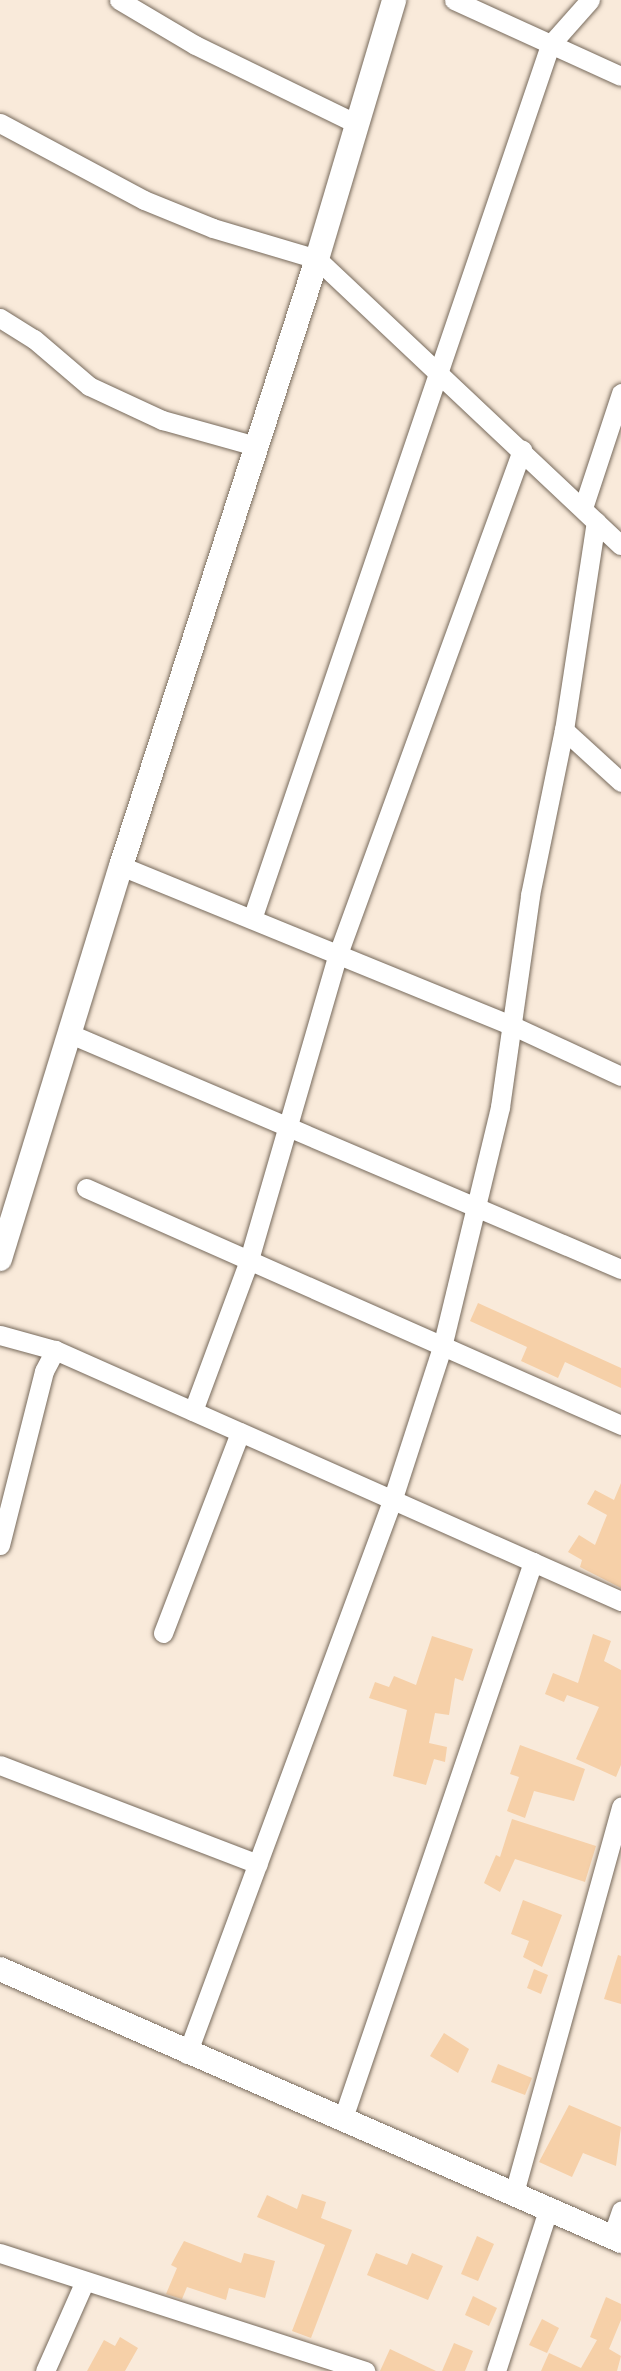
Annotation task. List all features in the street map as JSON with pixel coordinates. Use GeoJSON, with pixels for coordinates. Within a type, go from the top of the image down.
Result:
{"type":"FeatureCollection","features":[{"type":"Feature","properties":{"kind":"main road"},"geometry":{"type":"LineString","coordinates":[[0,1259],[68,1033],[317,259],[394,0]]}},
{"type":"Feature","properties":{"kind":"main road"},"geometry":{"type":"LineString","coordinates":[[0,1969],[187,2054],[617,2239]]}},
{"type":"Feature","properties":{"kind":"street"},"geometry":{"type":"LineString","coordinates":[[119,0],[195,45],[357,124]]}},
{"type":"Feature","properties":{"kind":"street"},"geometry":{"type":"LineString","coordinates":[[454,0],[621,76]]}},
{"type":"Feature","properties":{"kind":"street"},"geometry":{"type":"LineString","coordinates":[[252,919],[550,45],[590,0]]}},
{"type":"Feature","properties":{"kind":"street"},"geometry":{"type":"LineString","coordinates":[[0,123],[144,200],[213,228],[317,259],[621,545]]}},
{"type":"Feature","properties":{"kind":"street"},"geometry":{"type":"LineString","coordinates":[[0,318],[34,339],[89,386],[162,420],[256,446]]}},
{"type":"Feature","properties":{"kind":"street"},"geometry":{"type":"LineString","coordinates":[[187,2054],[393,1498],[442,1347],[479,1206],[500,1107],[509,1024],[564,730],[589,514],[621,393]]}},
{"type":"Feature","properties":{"kind":"street"},"geometry":{"type":"LineString","coordinates":[[193,1411],[248,1263],[286,1124],[338,954],[522,450]]}},
{"type":"Feature","properties":{"kind":"street"},"geometry":{"type":"LineString","coordinates":[[564,730],[621,782]]}},
{"type":"Feature","properties":{"kind":"street"},"geometry":{"type":"LineString","coordinates":[[121,866],[509,1024],[621,1076]]}},
{"type":"Feature","properties":{"kind":"street"},"geometry":{"type":"LineString","coordinates":[[68,1033],[479,1206],[621,1269]]}},
{"type":"Feature","properties":{"kind":"street"},"geometry":{"type":"LineString","coordinates":[[86,1188],[248,1263],[621,1425]]}},
{"type":"Feature","properties":{"kind":"street"},"geometry":{"type":"LineString","coordinates":[[0,1335],[55,1350],[621,1601]]}},
{"type":"Feature","properties":{"kind":"street"},"geometry":{"type":"LineString","coordinates":[[0,1545],[44,1370],[55,1350]]}},
{"type":"Feature","properties":{"kind":"street"},"geometry":{"type":"LineString","coordinates":[[163,1633],[240,1432]]}},
{"type":"Feature","properties":{"kind":"street"},"geometry":{"type":"LineString","coordinates":[[342,2120],[533,1562]]}},
{"type":"Feature","properties":{"kind":"street"},"geometry":{"type":"LineString","coordinates":[[0,1765],[258,1864]]}},
{"type":"Feature","properties":{"kind":"street"},"geometry":{"type":"LineString","coordinates":[[513,2193],[621,1807]]}},
{"type":"Feature","properties":{"kind":"street"},"geometry":{"type":"LineString","coordinates":[[496,2371],[548,2210]]}},
{"type":"Feature","properties":{"kind":"street"},"geometry":{"type":"LineString","coordinates":[[617,2239],[621,2211]]}},
{"type":"Feature","properties":{"kind":"street"},"geometry":{"type":"LineString","coordinates":[[0,2253],[84,2283],[365,2371]]}},
{"type":"Feature","properties":{"kind":"street"},"geometry":{"type":"LineString","coordinates":[[45,2371],[84,2283]]}},
{"type":"Feature","properties":{"kind":"building"},"geometry":{"type":"Polygon","coordinates":[[[478,1303],[621,1368],[621,1388],[565,1362],[558,1378],[521,1361],[527,1347],[470,1321],[478,1303]]]}},
{"type":"Feature","properties":{"kind":"building"},"geometry":{"type":"Polygon","coordinates":[[[621,1483],[621,1588],[580,1567],[582,1560],[568,1552],[579,1535],[595,1545],[607,1515],[587,1504],[595,1490],[614,1500],[621,1483]]]}},
{"type":"Feature","properties":{"kind":"building"},"geometry":{"type":"Polygon","coordinates":[[[593,1634],[611,1641],[604,1661],[621,1670],[621,1765],[616,1777],[576,1759],[599,1707],[567,1695],[564,1702],[545,1694],[553,1673],[578,1683],[593,1634]]]}},
{"type":"Feature","properties":{"kind":"building"},"geometry":{"type":"Polygon","coordinates":[[[432,1636],[473,1649],[463,1681],[455,1678],[449,1715],[435,1713],[429,1743],[447,1747],[445,1762],[434,1759],[426,1785],[393,1776],[407,1710],[369,1698],[375,1682],[389,1687],[394,1676],[416,1685],[432,1636]]]}},
{"type":"Feature","properties":{"kind":"building"},"geometry":{"type":"Polygon","coordinates":[[[520,1745],[585,1769],[574,1801],[534,1791],[525,1818],[507,1811],[519,1777],[510,1774],[520,1745]]]}},
{"type":"Feature","properties":{"kind":"building"},"geometry":{"type":"Polygon","coordinates":[[[512,1819],[596,1846],[585,1882],[515,1859],[500,1892],[484,1883],[496,1855],[500,1857],[512,1819]]]}},
{"type":"Feature","properties":{"kind":"building"},"geometry":{"type":"Polygon","coordinates":[[[523,1900],[562,1915],[542,1967],[523,1957],[529,1941],[511,1934],[523,1900]]]}},
{"type":"Feature","properties":{"kind":"building"},"geometry":{"type":"Polygon","coordinates":[[[618,1955],[621,1956],[621,2004],[604,1999],[618,1955]]]}},
{"type":"Feature","properties":{"kind":"building"},"geometry":{"type":"Polygon","coordinates":[[[534,1969],[548,1975],[541,1994],[527,1988],[534,1969]]]}},
{"type":"Feature","properties":{"kind":"building"},"geometry":{"type":"Polygon","coordinates":[[[444,2033],[469,2049],[458,2073],[430,2056],[444,2033]]]}},
{"type":"Feature","properties":{"kind":"building"},"geometry":{"type":"Polygon","coordinates":[[[498,2064],[532,2078],[525,2095],[491,2082],[498,2064]]]}},
{"type":"Feature","properties":{"kind":"building"},"geometry":{"type":"Polygon","coordinates":[[[569,2105],[621,2127],[616,2166],[583,2153],[572,2177],[539,2162],[569,2105]]]}},
{"type":"Feature","properties":{"kind":"building"},"geometry":{"type":"Polygon","coordinates":[[[302,2194],[326,2202],[321,2218],[352,2230],[311,2338],[292,2331],[325,2245],[257,2217],[267,2195],[297,2209],[302,2194]]]}},
{"type":"Feature","properties":{"kind":"building"},"geometry":{"type":"Polygon","coordinates":[[[477,2236],[494,2244],[478,2281],[461,2274],[477,2236]]]}},
{"type":"Feature","properties":{"kind":"building"},"geometry":{"type":"Polygon","coordinates":[[[184,2241],[241,2263],[244,2253],[275,2261],[265,2298],[229,2288],[226,2300],[187,2287],[182,2299],[166,2294],[177,2268],[171,2265],[184,2241]]]}},
{"type":"Feature","properties":{"kind":"building"},"geometry":{"type":"Polygon","coordinates":[[[376,2253],[407,2265],[412,2253],[443,2266],[428,2300],[367,2275],[376,2253]]]}},
{"type":"Feature","properties":{"kind":"building"},"geometry":{"type":"Polygon","coordinates":[[[473,2296],[497,2308],[489,2326],[465,2315],[473,2296]]]}},
{"type":"Feature","properties":{"kind":"building"},"geometry":{"type":"Polygon","coordinates":[[[606,2297],[621,2304],[621,2320],[609,2349],[621,2356],[617,2371],[541,2371],[549,2353],[581,2368],[597,2340],[590,2337],[606,2297]]]}},
{"type":"Feature","properties":{"kind":"building"},"geometry":{"type":"Polygon","coordinates":[[[542,2319],[559,2328],[547,2353],[529,2345],[542,2319]]]}},
{"type":"Feature","properties":{"kind":"building"},"geometry":{"type":"Polygon","coordinates":[[[120,2337],[138,2348],[125,2371],[87,2371],[104,2340],[115,2346],[120,2337]]]}},
{"type":"Feature","properties":{"kind":"building"},"geometry":{"type":"Polygon","coordinates":[[[454,2343],[473,2351],[465,2371],[442,2371],[454,2343]]]}},
{"type":"Feature","properties":{"kind":"building"},"geometry":{"type":"Polygon","coordinates":[[[390,2349],[436,2371],[380,2371],[390,2349]]]}}]}
